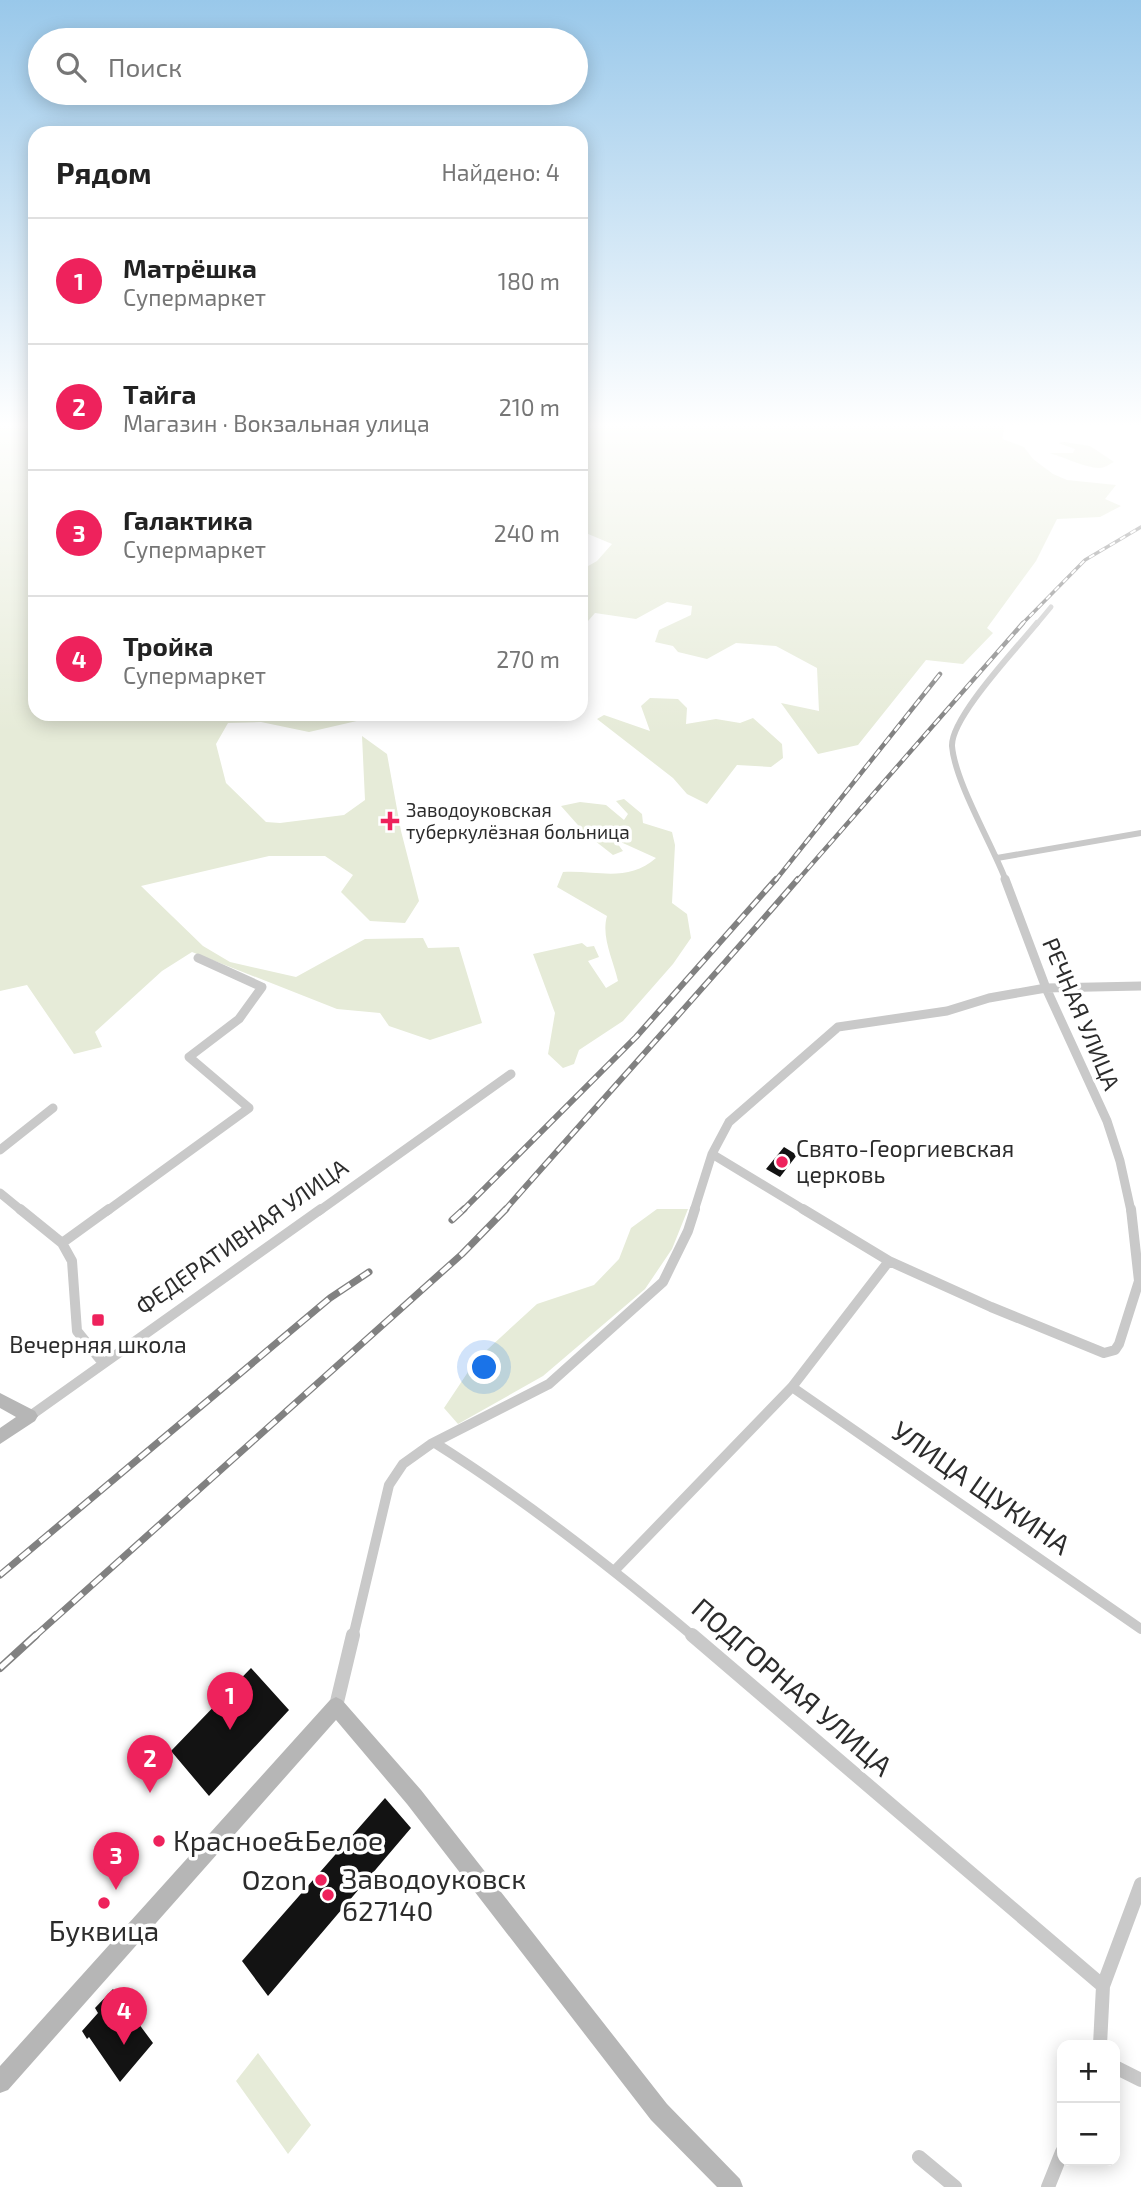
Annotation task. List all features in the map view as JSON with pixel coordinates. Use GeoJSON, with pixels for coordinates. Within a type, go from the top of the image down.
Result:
{"type":"FeatureCollection","features":[{"type":"Feature","properties":{"kind":"street"},"geometry":{"type":"LineString","coordinates":[[956,728],[965,711],[1051,607]]}},
{"type":"Feature","properties":{"kind":"street","name":"РЕЧНАЯ УЛИЦА"},"geometry":{"type":"LineString","coordinates":[[956,728],[952,744],[959,774],[997,858],[1046,988],[1107,1121],[1131,1211],[1139,1281],[1119,1344],[1115,1350],[1104,1353]]}},
{"type":"Feature","properties":{"kind":"street"},"geometry":{"type":"LineString","coordinates":[[997,858],[1141,834]]}},
{"type":"Feature","properties":{"kind":"street"},"geometry":{"type":"LineString","coordinates":[[62,1244],[249,1108],[189,1057],[232,1028],[255,1001],[262,988],[232,971],[198,958]]}},
{"type":"Feature","properties":{"kind":"street"},"geometry":{"type":"LineString","coordinates":[[0,2082],[336,1706],[389,1485],[403,1464],[435,1443],[549,1384],[663,1282],[688,1231],[712,1154],[729,1122],[838,1027],[947,1011],[989,998],[1046,988],[1141,986]]}},
{"type":"Feature","properties":{"kind":"street","name":"ФЕДЕРАТИВНАЯ УЛИЦА"},"geometry":{"type":"LineString","coordinates":[[0,1437],[511,1074]]}},
{"type":"Feature","properties":{"kind":"street"},"geometry":{"type":"LineString","coordinates":[[0,1150],[53,1108]]}},
{"type":"Feature","properties":{"kind":"street"},"geometry":{"type":"LineString","coordinates":[[712,1154],[888,1261],[1104,1353]]}},
{"type":"Feature","properties":{"kind":"street"},"geometry":{"type":"LineString","coordinates":[[0,1193],[62,1244],[72,1261],[77,1331],[103,1363]]}},
{"type":"Feature","properties":{"kind":"street"},"geometry":{"type":"LineString","coordinates":[[615,1570],[792,1387],[888,1261]]}},
{"type":"Feature","properties":{"kind":"street","name":"УЛИЦА ЩУКИНА"},"geometry":{"type":"LineString","coordinates":[[792,1387],[1141,1629]]}},
{"type":"Feature","properties":{"kind":"street"},"geometry":{"type":"LineString","coordinates":[[0,1400],[30,1416]]}},
{"type":"Feature","properties":{"kind":"street","name":"ПОДГОРНАЯ УЛИЦА"},"geometry":{"type":"LineString","coordinates":[[435,1443],[497,1482],[615,1570],[1103,1986]]}},
{"type":"Feature","properties":{"kind":"street"},"geometry":{"type":"LineString","coordinates":[[336,1706],[414,1797],[659,2112],[732,2187]]}},
{"type":"Feature","properties":{"kind":"street"},"geometry":{"type":"LineString","coordinates":[[1100,2040],[1103,1986],[1141,1884]]}},
{"type":"Feature","properties":{"kind":"street"},"geometry":{"type":"LineString","coordinates":[[1120,2070],[1141,2080]]}},
{"type":"Feature","properties":{"kind":"street"},"geometry":{"type":"LineString","coordinates":[[919,2157],[955,2187]]}},
{"type":"Feature","properties":{"kind":"street"},"geometry":{"type":"LineString","coordinates":[[1048,2187],[1057,2164]]}},
{"type":"Feature","properties":{"kind":"green space"},"geometry":{"type":"Polygon","coordinates":[[[0,528],[28,528],[28,721],[357,721],[309,732],[261,722],[228,723],[216,744],[226,783],[266,822],[280,823],[344,815],[365,800],[362,736],[387,754],[401,831],[419,901],[405,923],[370,921],[341,892],[353,875],[325,856],[269,856],[141,886],[203,946],[230,962],[296,977],[365,939],[423,938],[428,948],[459,947],[482,1023],[430,1040],[389,1026],[380,1013],[337,1009],[192,952],[162,971],[95,1032],[102,1047],[74,1054],[27,985],[0,991],[0,528]]]}},
{"type":"Feature","properties":{"kind":"green space"},"geometry":{"type":"Polygon","coordinates":[[[588,528],[1052,528],[1036,561],[987,628],[993,633],[963,664],[926,660],[858,745],[818,754],[781,703],[819,711],[817,668],[776,646],[736,643],[707,659],[678,652],[673,646],[655,642],[659,630],[691,615],[692,606],[667,602],[636,619],[595,613],[588,621],[588,566],[597,561],[612,544],[588,534],[588,528]]]}},
{"type":"Feature","properties":{"kind":"green space"},"geometry":{"type":"Polygon","coordinates":[[[650,698],[678,699],[687,708],[686,724],[716,719],[740,723],[753,718],[782,744],[783,758],[771,767],[737,765],[707,804],[687,794],[673,778],[597,719],[604,715],[650,731],[641,706],[650,698]]]}},
{"type":"Feature","properties":{"kind":"green space"},"geometry":{"type":"Polygon","coordinates":[[[624,799],[642,814],[643,823],[672,832],[675,845],[672,903],[687,914],[691,938],[673,964],[623,1021],[579,1050],[574,1064],[563,1068],[548,1054],[555,1013],[533,954],[582,943],[587,947],[594,946],[599,957],[588,961],[606,988],[618,981],[605,932],[607,916],[557,887],[563,872],[623,873],[645,866],[656,858],[614,839],[623,851],[613,855],[585,833],[561,806],[580,802],[606,805],[624,820],[628,814],[616,801],[624,799]]]}},
{"type":"Feature","properties":{"kind":"green space"},"geometry":{"type":"Polygon","coordinates":[[[657,1209],[688,1209],[672,1249],[645,1289],[543,1376],[458,1424],[444,1408],[476,1360],[537,1304],[594,1285],[619,1259],[631,1228],[657,1209]]]}},
{"type":"Feature","properties":{"kind":"green space"},"geometry":{"type":"Polygon","coordinates":[[[258,2053],[311,2125],[288,2154],[236,2081],[258,2053]]]}},
{"type":"Feature","properties":{"kind":"building","name":"Свято-Георгиевская церковь"},"geometry":{"type":"Polygon","coordinates":[[[784,1147],[797,1155],[780,1177],[766,1169],[784,1147]]]}},
{"type":"Feature","properties":{"kind":"building"},"geometry":{"type":"Polygon","coordinates":[[[251,1668],[289,1710],[209,1796],[171,1751],[251,1668]]]}},
{"type":"Feature","properties":{"kind":"building","name":"Заводоуковск 627140"},"geometry":{"type":"Polygon","coordinates":[[[385,1798],[411,1828],[268,1996],[242,1961],[385,1798]]]}},
{"type":"Feature","properties":{"kind":"building"},"geometry":{"type":"Polygon","coordinates":[[[113,1989],[153,2043],[120,2082],[82,2031],[98,2013],[95,2008],[113,1989]]]}},
{"type":"Feature","properties":{"kind":"railway"},"geometry":{"type":"LineString","coordinates":[[1021,625],[1085,560],[1139,528]]}},
{"type":"Feature","properties":{"kind":"railway"},"geometry":{"type":"LineString","coordinates":[[797,881],[1023,623]]}},
{"type":"Feature","properties":{"kind":"railway"},"geometry":{"type":"LineString","coordinates":[[775,881],[940,674]]}},
{"type":"Feature","properties":{"kind":"railway"},"geometry":{"type":"LineString","coordinates":[[464,1209],[636,1037],[776,879]]}},
{"type":"Feature","properties":{"kind":"railway"},"geometry":{"type":"LineString","coordinates":[[504,1211],[798,879]]}},
{"type":"Feature","properties":{"kind":"railway"},"geometry":{"type":"LineString","coordinates":[[452,1220],[464,1209]]}},
{"type":"Feature","properties":{"kind":"railway"},"geometry":{"type":"LineString","coordinates":[[34,1637],[462,1254],[506,1209]]}},
{"type":"Feature","properties":{"kind":"railway"},"geometry":{"type":"LineString","coordinates":[[0,1575],[330,1298],[369,1272]]}},
{"type":"Feature","properties":{"kind":"railway"},"geometry":{"type":"LineString","coordinates":[[0,1668],[36,1635]]}},
{"type":"Feature","properties":{"kind":"place","name":"Заводоуковская туберкулёзная больница"},"geometry":{"type":"Point","coordinates":[390,821]}},
{"type":"Feature","properties":{"kind":"place","name":"Свято-Георгиевская церковь"},"geometry":{"type":"Point","coordinates":[782,1162]}},
{"type":"Feature","properties":{"kind":"place","name":"Вечерняя школа"},"geometry":{"type":"Point","coordinates":[98,1320]}},
{"type":"Feature","properties":{"kind":"place","name":"Матрёшка"},"geometry":{"type":"Point","coordinates":[230,1730]}},
{"type":"Feature","properties":{"kind":"place","name":"Тайга"},"geometry":{"type":"Point","coordinates":[150,1793]}},
{"type":"Feature","properties":{"kind":"place","name":"Красное&Белое"},"geometry":{"type":"Point","coordinates":[159,1841]}},
{"type":"Feature","properties":{"kind":"place","name":"Ozon"},"geometry":{"type":"Point","coordinates":[321,1880]}},
{"type":"Feature","properties":{"kind":"place","name":"Галактика"},"geometry":{"type":"Point","coordinates":[116,1890]}},
{"type":"Feature","properties":{"kind":"place","name":"Заводоуковск 627140"},"geometry":{"type":"Point","coordinates":[328,1895]}},
{"type":"Feature","properties":{"kind":"place","name":"Буквица"},"geometry":{"type":"Point","coordinates":[104,1903]}},
{"type":"Feature","properties":{"kind":"place","name":"Тройка"},"geometry":{"type":"Point","coordinates":[124,2045]}}]}
